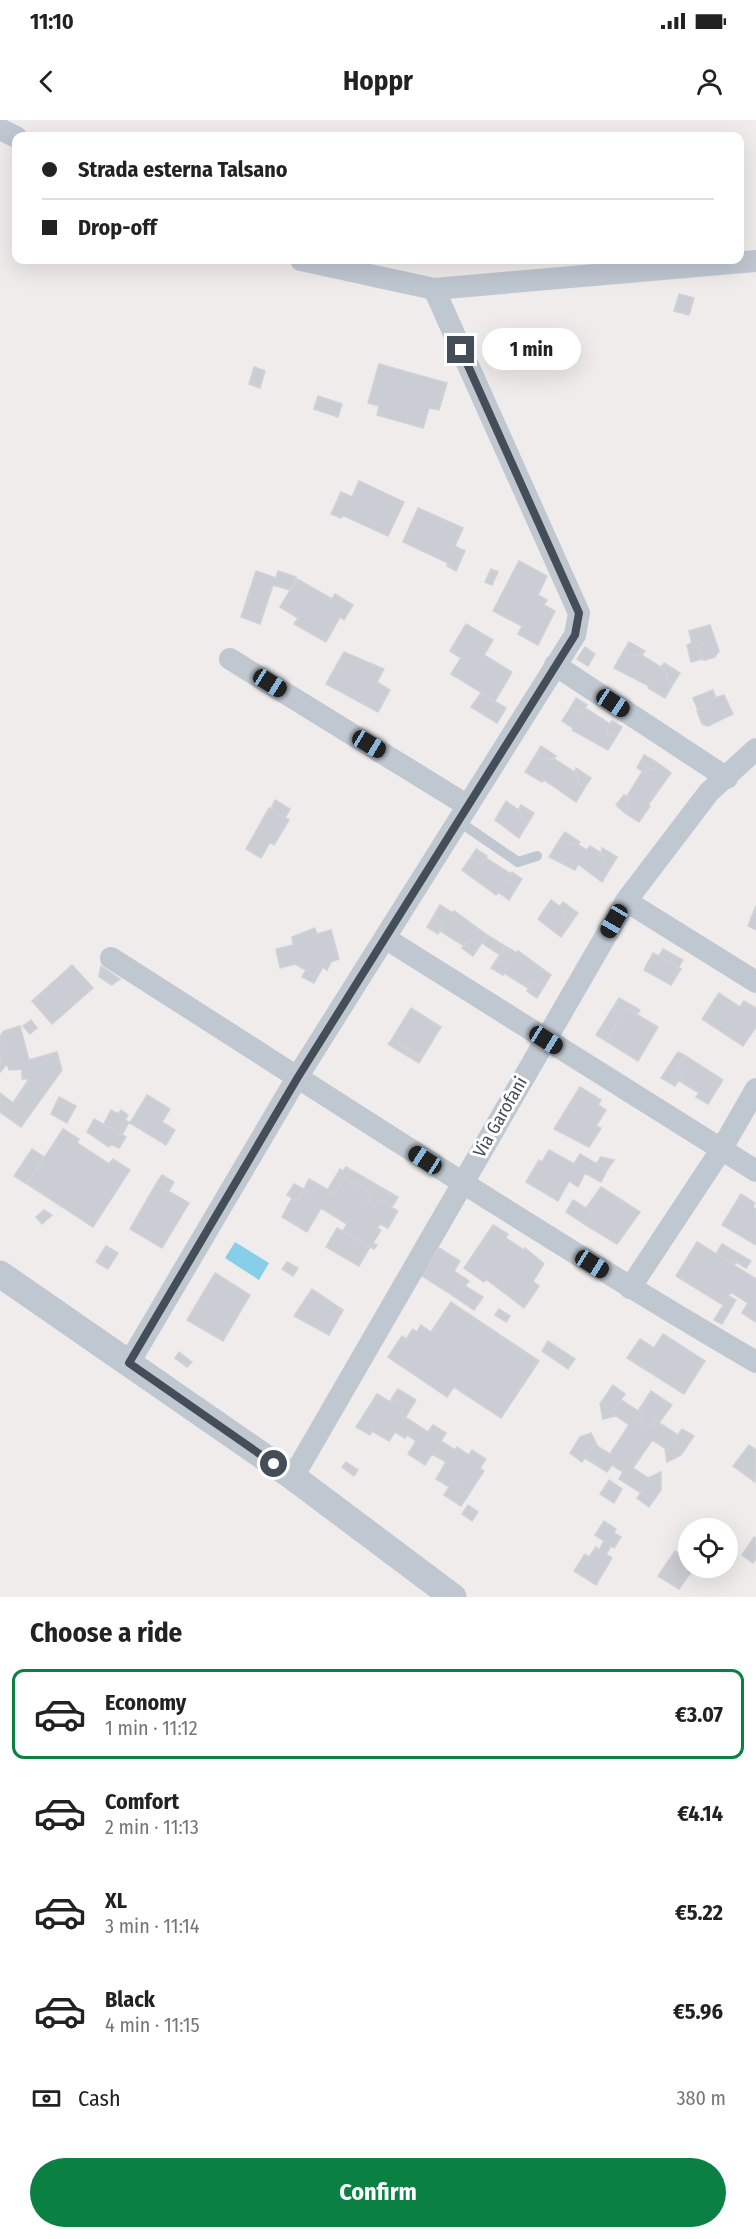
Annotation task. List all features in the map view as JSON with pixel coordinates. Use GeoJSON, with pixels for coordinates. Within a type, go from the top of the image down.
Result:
{"type":"FeatureCollection","features":[{"type":"Feature","properties":{"kind":"street"},"geometry":{"type":"LineString","coordinates":[[319,264],[434,289],[722,264]]}},
{"type":"Feature","properties":{"kind":"street"},"geometry":{"type":"LineString","coordinates":[[129,1363],[298,1077],[575,635],[579,613],[434,289]]}},
{"type":"Feature","properties":{"kind":"street"},"geometry":{"type":"LineString","coordinates":[[230,659],[463,814]]}},
{"type":"Feature","properties":{"kind":"street"},"geometry":{"type":"LineString","coordinates":[[555,665],[727,778]]}},
{"type":"Feature","properties":{"kind":"street","name":"Via Garofani"},"geometry":{"type":"LineString","coordinates":[[293,1477],[626,901],[710,792],[756,749]]}},
{"type":"Feature","properties":{"kind":"street"},"geometry":{"type":"LineString","coordinates":[[626,901],[756,982]]}},
{"type":"Feature","properties":{"kind":"street"},"geometry":{"type":"LineString","coordinates":[[385,938],[756,1171]]}},
{"type":"Feature","properties":{"kind":"street"},"geometry":{"type":"LineString","coordinates":[[111,958],[462,1183],[630,1288],[756,1362]]}},
{"type":"Feature","properties":{"kind":"street"},"geometry":{"type":"LineString","coordinates":[[630,1288],[721,1150],[756,1089]]}},
{"type":"Feature","properties":{"kind":"street"},"geometry":{"type":"LineString","coordinates":[[0,1274],[293,1477],[453,1597]]}},
{"type":"Feature","properties":{"kind":"lane"},"geometry":{"type":"LineString","coordinates":[[463,814],[518,862],[537,856]]}},
{"type":"Feature","properties":{"kind":"water"},"geometry":{"type":"Polygon","coordinates":[[[235,1242],[269,1263],[259,1280],[225,1258],[235,1242]]]}},
{"type":"Feature","properties":{"kind":"building"},"geometry":{"type":"Polygon","coordinates":[[[679,294],[694,298],[689,315],[674,311],[679,294]]]}},
{"type":"Feature","properties":{"kind":"building"},"geometry":{"type":"Polygon","coordinates":[[[379,364],[447,383],[439,410],[429,408],[423,428],[377,415],[379,406],[368,403],[379,364]]]}},
{"type":"Feature","properties":{"kind":"building"},"geometry":{"type":"Polygon","coordinates":[[[254,367],[265,371],[260,388],[249,384],[254,367]]]}},
{"type":"Feature","properties":{"kind":"building"},"geometry":{"type":"Polygon","coordinates":[[[318,396],[342,404],[338,417],[314,409],[318,396]]]}},
{"type":"Feature","properties":{"kind":"building"},"geometry":{"type":"Polygon","coordinates":[[[359,481],[404,502],[388,536],[342,515],[341,518],[331,514],[341,492],[352,497],[359,481]]]}},
{"type":"Feature","properties":{"kind":"building"},"geometry":{"type":"Polygon","coordinates":[[[418,508],[463,528],[455,546],[465,551],[456,571],[447,566],[448,563],[403,542],[418,508]]]}},
{"type":"Feature","properties":{"kind":"building"},"geometry":{"type":"Polygon","coordinates":[[[519,561],[547,576],[538,595],[547,600],[544,605],[555,611],[538,645],[518,634],[522,626],[493,611],[519,561]]]}},
{"type":"Feature","properties":{"kind":"building"},"geometry":{"type":"Polygon","coordinates":[[[491,569],[498,572],[492,585],[485,582],[491,569]]]}},
{"type":"Feature","properties":{"kind":"building"},"geometry":{"type":"Polygon","coordinates":[[[256,571],[276,578],[278,571],[296,577],[290,590],[273,585],[260,624],[241,617],[256,571]]]}},
{"type":"Feature","properties":{"kind":"building"},"geometry":{"type":"Polygon","coordinates":[[[297,579],[332,599],[335,594],[353,605],[344,620],[340,617],[326,642],[294,624],[298,618],[280,607],[297,579]]]}},
{"type":"Feature","properties":{"kind":"building"},"geometry":{"type":"Polygon","coordinates":[[[466,624],[493,640],[484,655],[512,672],[495,701],[451,674],[461,658],[450,651],[466,624]]]}},
{"type":"Feature","properties":{"kind":"building"},"geometry":{"type":"Polygon","coordinates":[[[710,625],[719,651],[715,657],[704,660],[699,647],[695,648],[692,643],[689,631],[710,625]]]}},
{"type":"Feature","properties":{"kind":"building"},"geometry":{"type":"Polygon","coordinates":[[[629,642],[645,651],[642,655],[630,656],[623,652],[629,642]]]}},
{"type":"Feature","properties":{"kind":"building"},"geometry":{"type":"Polygon","coordinates":[[[692,643],[695,648],[699,647],[702,659],[691,662],[687,645],[692,643]]]}},
{"type":"Feature","properties":{"kind":"building"},"geometry":{"type":"Polygon","coordinates":[[[585,647],[595,654],[588,666],[577,659],[585,647]]]}},
{"type":"Feature","properties":{"kind":"building"},"geometry":{"type":"Polygon","coordinates":[[[344,652],[384,669],[377,682],[390,690],[378,712],[326,684],[344,652]]]}},
{"type":"Feature","properties":{"kind":"building"},"geometry":{"type":"Polygon","coordinates":[[[623,652],[630,656],[640,654],[664,669],[667,680],[673,684],[665,698],[648,688],[649,686],[614,668],[623,652]]]}},
{"type":"Feature","properties":{"kind":"building"},"geometry":{"type":"Polygon","coordinates":[[[664,663],[680,673],[673,684],[667,680],[668,675],[663,672],[664,669],[661,667],[664,663]]]}},
{"type":"Feature","properties":{"kind":"building"},"geometry":{"type":"Polygon","coordinates":[[[713,690],[716,698],[707,701],[709,706],[698,710],[693,698],[713,690]]]}},
{"type":"Feature","properties":{"kind":"building"},"geometry":{"type":"Polygon","coordinates":[[[481,693],[506,708],[497,723],[471,707],[481,693]]]}},
{"type":"Feature","properties":{"kind":"building"},"geometry":{"type":"Polygon","coordinates":[[[724,695],[733,714],[708,726],[702,724],[697,711],[709,706],[707,701],[724,695]]]}},
{"type":"Feature","properties":{"kind":"building"},"geometry":{"type":"Polygon","coordinates":[[[576,698],[587,705],[581,713],[571,707],[576,698]]]}},
{"type":"Feature","properties":{"kind":"building"},"geometry":{"type":"Polygon","coordinates":[[[571,707],[581,713],[585,708],[610,724],[606,730],[616,737],[608,750],[572,730],[573,728],[562,721],[571,707]]]}},
{"type":"Feature","properties":{"kind":"building"},"geometry":{"type":"Polygon","coordinates":[[[612,721],[622,727],[616,737],[606,730],[612,721]]]}},
{"type":"Feature","properties":{"kind":"building"},"geometry":{"type":"Polygon","coordinates":[[[541,746],[556,756],[554,759],[541,760],[535,756],[541,746]]]}},
{"type":"Feature","properties":{"kind":"building"},"geometry":{"type":"Polygon","coordinates":[[[644,755],[658,763],[653,770],[647,769],[645,773],[637,768],[644,755]]]}},
{"type":"Feature","properties":{"kind":"building"},"geometry":{"type":"Polygon","coordinates":[[[535,756],[541,760],[553,758],[576,773],[579,784],[585,787],[576,802],[544,780],[542,782],[525,772],[535,756]]]}},
{"type":"Feature","properties":{"kind":"building"},"geometry":{"type":"Polygon","coordinates":[[[658,763],[671,773],[639,822],[625,813],[630,807],[627,796],[642,772],[645,774],[647,769],[653,770],[658,763]]]}},
{"type":"Feature","properties":{"kind":"building"},"geometry":{"type":"Polygon","coordinates":[[[576,768],[591,778],[585,787],[579,784],[579,778],[574,775],[576,768]]]}},
{"type":"Feature","properties":{"kind":"building"},"geometry":{"type":"Polygon","coordinates":[[[624,795],[629,798],[627,801],[630,807],[625,813],[616,805],[624,795]]]}},
{"type":"Feature","properties":{"kind":"building"},"geometry":{"type":"Polygon","coordinates":[[[275,800],[290,809],[285,818],[271,809],[275,800]]]}},
{"type":"Feature","properties":{"kind":"building"},"geometry":{"type":"Polygon","coordinates":[[[506,801],[521,812],[521,819],[528,823],[519,838],[495,820],[506,801]]]}},
{"type":"Feature","properties":{"kind":"building"},"geometry":{"type":"Polygon","coordinates":[[[521,805],[534,813],[528,823],[521,819],[521,812],[518,810],[521,805]]]}},
{"type":"Feature","properties":{"kind":"building"},"geometry":{"type":"Polygon","coordinates":[[[269,808],[289,820],[274,845],[270,842],[261,858],[246,849],[269,808]]]}},
{"type":"Feature","properties":{"kind":"building"},"geometry":{"type":"Polygon","coordinates":[[[565,832],[580,842],[578,845],[570,843],[564,846],[558,842],[565,832]]]}},
{"type":"Feature","properties":{"kind":"building"},"geometry":{"type":"Polygon","coordinates":[[[558,842],[564,846],[570,843],[574,846],[575,843],[587,850],[590,846],[603,854],[605,864],[611,867],[602,882],[578,864],[575,870],[549,857],[558,842]]]}},
{"type":"Feature","properties":{"kind":"building"},"geometry":{"type":"Polygon","coordinates":[[[602,848],[617,857],[611,867],[605,864],[605,858],[601,856],[602,848]]]}},
{"type":"Feature","properties":{"kind":"building"},"geometry":{"type":"Polygon","coordinates":[[[476,849],[487,856],[482,864],[471,857],[476,849]]]}},
{"type":"Feature","properties":{"kind":"building"},"geometry":{"type":"Polygon","coordinates":[[[471,857],[482,864],[486,858],[511,874],[506,880],[517,887],[509,900],[498,892],[496,895],[462,870],[471,857]]]}},
{"type":"Feature","properties":{"kind":"building"},"geometry":{"type":"Polygon","coordinates":[[[512,872],[522,879],[517,887],[506,880],[512,872]]]}},
{"type":"Feature","properties":{"kind":"building"},"geometry":{"type":"Polygon","coordinates":[[[551,900],[562,908],[565,919],[571,923],[561,937],[538,919],[551,900]]]}},
{"type":"Feature","properties":{"kind":"building"},"geometry":{"type":"Polygon","coordinates":[[[563,902],[578,913],[571,923],[565,919],[565,912],[560,906],[563,902]]]}},
{"type":"Feature","properties":{"kind":"building"},"geometry":{"type":"Polygon","coordinates":[[[440,905],[453,913],[454,911],[487,935],[479,947],[468,940],[464,946],[440,931],[444,924],[433,917],[440,905]]]}},
{"type":"Feature","properties":{"kind":"building"},"geometry":{"type":"Polygon","coordinates":[[[756,906],[756,930],[748,926],[756,906]]]}},
{"type":"Feature","properties":{"kind":"building"},"geometry":{"type":"Polygon","coordinates":[[[433,917],[444,924],[438,934],[427,927],[433,917]]]}},
{"type":"Feature","properties":{"kind":"building"},"geometry":{"type":"Polygon","coordinates":[[[315,928],[317,934],[331,930],[339,959],[331,962],[327,970],[323,967],[314,983],[302,977],[306,970],[295,964],[280,968],[276,949],[293,945],[292,937],[315,928]]]}},
{"type":"Feature","properties":{"kind":"building"},"geometry":{"type":"Polygon","coordinates":[[[487,935],[505,946],[500,955],[482,943],[487,935]]]}},
{"type":"Feature","properties":{"kind":"building"},"geometry":{"type":"Polygon","coordinates":[[[468,940],[479,947],[473,956],[462,948],[468,940]]]}},
{"type":"Feature","properties":{"kind":"building"},"geometry":{"type":"Polygon","coordinates":[[[505,946],[517,953],[518,951],[551,975],[543,988],[533,981],[528,988],[504,973],[509,966],[497,959],[505,946]]]}},
{"type":"Feature","properties":{"kind":"building"},"geometry":{"type":"Polygon","coordinates":[[[663,949],[683,960],[678,968],[659,956],[663,949]]]}},
{"type":"Feature","properties":{"kind":"building"},"geometry":{"type":"Polygon","coordinates":[[[653,953],[681,969],[671,985],[644,970],[653,953]]]}},
{"type":"Feature","properties":{"kind":"building"},"geometry":{"type":"Polygon","coordinates":[[[497,959],[509,966],[503,975],[491,968],[497,959]]]}},
{"type":"Feature","properties":{"kind":"building"},"geometry":{"type":"Polygon","coordinates":[[[72,965],[93,988],[52,1024],[32,1001],[72,965]]]}},
{"type":"Feature","properties":{"kind":"building"},"geometry":{"type":"Polygon","coordinates":[[[101,966],[120,979],[112,985],[99,977],[101,966]]]}},
{"type":"Feature","properties":{"kind":"building"},"geometry":{"type":"Polygon","coordinates":[[[533,981],[543,988],[537,998],[527,991],[533,981]]]}},
{"type":"Feature","properties":{"kind":"building"},"geometry":{"type":"Polygon","coordinates":[[[719,993],[740,1007],[744,1001],[756,1008],[756,1027],[743,1046],[702,1019],[719,993]]]}},
{"type":"Feature","properties":{"kind":"building"},"geometry":{"type":"Polygon","coordinates":[[[619,998],[640,1010],[637,1014],[626,1008],[606,1041],[596,1035],[619,998]]]}},
{"type":"Feature","properties":{"kind":"building"},"geometry":{"type":"Polygon","coordinates":[[[411,1008],[441,1027],[422,1058],[392,1039],[411,1008]]]}},
{"type":"Feature","properties":{"kind":"building"},"geometry":{"type":"Polygon","coordinates":[[[626,1008],[658,1027],[638,1061],[606,1041],[626,1008]]]}},
{"type":"Feature","properties":{"kind":"building"},"geometry":{"type":"Polygon","coordinates":[[[31,1020],[37,1028],[30,1034],[23,1026],[31,1020]]]}},
{"type":"Feature","properties":{"kind":"building"},"geometry":{"type":"Polygon","coordinates":[[[20,1026],[29,1060],[57,1052],[62,1070],[21,1127],[0,1112],[0,1093],[13,1103],[29,1079],[22,1079],[22,1069],[9,1070],[7,1064],[0,1072],[0,1036],[4,1031],[20,1026]]]}},
{"type":"Feature","properties":{"kind":"building"},"geometry":{"type":"Polygon","coordinates":[[[392,1039],[422,1058],[419,1063],[388,1044],[392,1039]]]}},
{"type":"Feature","properties":{"kind":"building"},"geometry":{"type":"Polygon","coordinates":[[[678,1052],[684,1055],[677,1067],[684,1071],[675,1086],[661,1078],[678,1052]]]}},
{"type":"Feature","properties":{"kind":"building"},"geometry":{"type":"Polygon","coordinates":[[[684,1055],[723,1080],[708,1104],[696,1097],[699,1093],[678,1080],[684,1071],[677,1067],[684,1055]]]}},
{"type":"Feature","properties":{"kind":"building"},"geometry":{"type":"Polygon","coordinates":[[[580,1087],[601,1100],[598,1105],[606,1110],[596,1126],[601,1128],[589,1147],[554,1129],[580,1087]]]}},
{"type":"Feature","properties":{"kind":"building"},"geometry":{"type":"Polygon","coordinates":[[[147,1095],[170,1109],[162,1122],[175,1130],[166,1145],[130,1123],[147,1095]]]}},
{"type":"Feature","properties":{"kind":"building"},"geometry":{"type":"Polygon","coordinates":[[[59,1097],[76,1106],[67,1123],[51,1114],[59,1097]]]}},
{"type":"Feature","properties":{"kind":"building"},"geometry":{"type":"Polygon","coordinates":[[[111,1110],[118,1114],[121,1110],[128,1115],[125,1120],[129,1122],[122,1135],[104,1124],[111,1110]]]}},
{"type":"Feature","properties":{"kind":"building"},"geometry":{"type":"Polygon","coordinates":[[[94,1119],[126,1137],[119,1148],[111,1144],[109,1147],[87,1132],[94,1119]]]}},
{"type":"Feature","properties":{"kind":"building"},"geometry":{"type":"Polygon","coordinates":[[[63,1129],[79,1139],[77,1143],[109,1164],[113,1159],[130,1170],[93,1227],[27,1184],[63,1129]]]}},
{"type":"Feature","properties":{"kind":"building"},"geometry":{"type":"Polygon","coordinates":[[[32,1149],[44,1157],[27,1184],[14,1176],[32,1149]]]}},
{"type":"Feature","properties":{"kind":"building"},"geometry":{"type":"Polygon","coordinates":[[[549,1150],[574,1164],[580,1154],[607,1170],[601,1182],[585,1173],[578,1187],[569,1181],[558,1201],[526,1182],[539,1160],[542,1162],[549,1150]]]}},
{"type":"Feature","properties":{"kind":"building"},"geometry":{"type":"Polygon","coordinates":[[[601,1157],[614,1160],[607,1170],[596,1164],[601,1157]]]}},
{"type":"Feature","properties":{"kind":"building"},"geometry":{"type":"Polygon","coordinates":[[[346,1167],[398,1197],[392,1207],[379,1200],[375,1207],[367,1202],[372,1193],[345,1177],[335,1194],[328,1189],[340,1169],[343,1171],[346,1167]]]}},
{"type":"Feature","properties":{"kind":"building"},"geometry":{"type":"Polygon","coordinates":[[[162,1175],[174,1182],[169,1191],[156,1184],[162,1175]]]}},
{"type":"Feature","properties":{"kind":"building"},"geometry":{"type":"Polygon","coordinates":[[[345,1177],[372,1193],[367,1202],[375,1207],[379,1200],[398,1211],[388,1228],[380,1224],[377,1228],[381,1230],[373,1243],[377,1245],[374,1249],[343,1231],[347,1224],[321,1208],[307,1232],[282,1217],[292,1198],[297,1201],[304,1189],[312,1194],[318,1184],[335,1194],[345,1177]]]}},
{"type":"Feature","properties":{"kind":"building"},"geometry":{"type":"Polygon","coordinates":[[[309,1179],[318,1184],[312,1194],[304,1189],[309,1179]]]}},
{"type":"Feature","properties":{"kind":"building"},"geometry":{"type":"Polygon","coordinates":[[[156,1184],[189,1203],[162,1248],[130,1229],[156,1184]]]}},
{"type":"Feature","properties":{"kind":"building"},"geometry":{"type":"Polygon","coordinates":[[[294,1184],[304,1189],[297,1201],[287,1195],[294,1184]]]}},
{"type":"Feature","properties":{"kind":"building"},"geometry":{"type":"Polygon","coordinates":[[[601,1187],[640,1212],[617,1244],[584,1224],[592,1212],[586,1208],[601,1187]]]}},
{"type":"Feature","properties":{"kind":"building"},"geometry":{"type":"Polygon","coordinates":[[[741,1194],[755,1203],[753,1207],[756,1209],[756,1245],[722,1225],[741,1194]]]}},
{"type":"Feature","properties":{"kind":"building"},"geometry":{"type":"Polygon","coordinates":[[[573,1200],[592,1212],[584,1224],[566,1212],[573,1200]]]}},
{"type":"Feature","properties":{"kind":"building"},"geometry":{"type":"Polygon","coordinates":[[[44,1210],[52,1215],[42,1224],[36,1217],[44,1210]]]}},
{"type":"Feature","properties":{"kind":"building"},"geometry":{"type":"Polygon","coordinates":[[[493,1225],[508,1234],[506,1238],[524,1250],[525,1248],[544,1264],[533,1281],[539,1286],[524,1308],[486,1279],[484,1282],[464,1268],[493,1225]]]}},
{"type":"Feature","properties":{"kind":"building"},"geometry":{"type":"Polygon","coordinates":[[[337,1228],[370,1247],[359,1266],[326,1247],[337,1228]]]}},
{"type":"Feature","properties":{"kind":"building"},"geometry":{"type":"Polygon","coordinates":[[[697,1242],[756,1279],[756,1322],[742,1313],[748,1303],[731,1292],[723,1305],[676,1276],[697,1242]]]}},
{"type":"Feature","properties":{"kind":"building"},"geometry":{"type":"Polygon","coordinates":[[[722,1244],[751,1261],[746,1268],[736,1262],[734,1265],[716,1254],[722,1244]]]}},
{"type":"Feature","properties":{"kind":"building"},"geometry":{"type":"Polygon","coordinates":[[[106,1246],[118,1253],[108,1269],[96,1262],[106,1246]]]}},
{"type":"Feature","properties":{"kind":"building"},"geometry":{"type":"Polygon","coordinates":[[[439,1248],[460,1261],[454,1271],[469,1281],[465,1286],[460,1283],[452,1295],[422,1276],[439,1248]]]}},
{"type":"Feature","properties":{"kind":"building"},"geometry":{"type":"Polygon","coordinates":[[[287,1262],[298,1268],[293,1276],[282,1269],[287,1262]]]}},
{"type":"Feature","properties":{"kind":"building"},"geometry":{"type":"Polygon","coordinates":[[[215,1273],[250,1295],[223,1341],[187,1320],[215,1273]]]}},
{"type":"Feature","properties":{"kind":"building"},"geometry":{"type":"Polygon","coordinates":[[[460,1283],[483,1297],[474,1310],[452,1295],[460,1283]]]}},
{"type":"Feature","properties":{"kind":"building"},"geometry":{"type":"Polygon","coordinates":[[[312,1289],[343,1310],[329,1335],[294,1316],[312,1289]]]}},
{"type":"Feature","properties":{"kind":"building"},"geometry":{"type":"Polygon","coordinates":[[[729,1296],[736,1300],[722,1324],[714,1320],[729,1296]]]}},
{"type":"Feature","properties":{"kind":"building"},"geometry":{"type":"Polygon","coordinates":[[[451,1302],[539,1361],[501,1418],[454,1387],[447,1397],[388,1357],[402,1336],[406,1339],[413,1329],[417,1332],[421,1325],[431,1332],[451,1302]]]}},
{"type":"Feature","properties":{"kind":"building"},"geometry":{"type":"Polygon","coordinates":[[[499,1309],[510,1316],[506,1322],[495,1315],[499,1309]]]}},
{"type":"Feature","properties":{"kind":"building"},"geometry":{"type":"Polygon","coordinates":[[[663,1334],[705,1361],[684,1394],[627,1358],[640,1339],[654,1348],[663,1334]]]}},
{"type":"Feature","properties":{"kind":"building"},"geometry":{"type":"Polygon","coordinates":[[[548,1341],[575,1359],[568,1369],[542,1351],[548,1341]]]}},
{"type":"Feature","properties":{"kind":"building"},"geometry":{"type":"Polygon","coordinates":[[[179,1352],[192,1362],[187,1367],[175,1358],[179,1352]]]}},
{"type":"Feature","properties":{"kind":"building"},"geometry":{"type":"Polygon","coordinates":[[[613,1385],[625,1394],[612,1413],[616,1416],[603,1419],[600,1404],[613,1385]]]}},
{"type":"Feature","properties":{"kind":"building"},"geometry":{"type":"Polygon","coordinates":[[[398,1389],[416,1400],[405,1418],[400,1414],[405,1406],[392,1398],[398,1389]]]}},
{"type":"Feature","properties":{"kind":"building"},"geometry":{"type":"Polygon","coordinates":[[[651,1391],[672,1405],[659,1423],[655,1420],[650,1427],[639,1420],[643,1414],[638,1411],[651,1391]]]}},
{"type":"Feature","properties":{"kind":"building"},"geometry":{"type":"Polygon","coordinates":[[[377,1394],[390,1402],[392,1398],[405,1406],[400,1414],[428,1432],[433,1425],[446,1433],[441,1441],[455,1450],[457,1447],[469,1455],[472,1450],[486,1459],[480,1468],[484,1471],[469,1494],[452,1482],[449,1487],[436,1479],[446,1462],[432,1454],[425,1465],[408,1454],[416,1441],[407,1435],[405,1438],[395,1432],[389,1441],[372,1431],[370,1435],[356,1427],[377,1394]]]}},
{"type":"Feature","properties":{"kind":"building"},"geometry":{"type":"Polygon","coordinates":[[[621,1400],[643,1414],[639,1420],[650,1427],[655,1420],[678,1435],[668,1450],[652,1440],[633,1468],[651,1480],[641,1493],[619,1479],[623,1472],[612,1465],[607,1472],[585,1458],[594,1444],[610,1454],[629,1425],[612,1413],[621,1400]]]}},
{"type":"Feature","properties":{"kind":"building"},"geometry":{"type":"Polygon","coordinates":[[[682,1429],[694,1436],[681,1455],[667,1462],[665,1448],[668,1450],[682,1429]]]}},
{"type":"Feature","properties":{"kind":"building"},"geometry":{"type":"Polygon","coordinates":[[[591,1433],[597,1445],[594,1444],[582,1462],[570,1453],[580,1437],[591,1433]]]}},
{"type":"Feature","properties":{"kind":"building"},"geometry":{"type":"Polygon","coordinates":[[[749,1445],[756,1450],[755,1482],[733,1466],[749,1445]]]}},
{"type":"Feature","properties":{"kind":"building"},"geometry":{"type":"Polygon","coordinates":[[[346,1462],[358,1470],[354,1476],[342,1467],[346,1462]]]}},
{"type":"Feature","properties":{"kind":"building"},"geometry":{"type":"Polygon","coordinates":[[[661,1472],[661,1490],[649,1507],[637,1498],[651,1480],[648,1478],[661,1472]]]}},
{"type":"Feature","properties":{"kind":"building"},"geometry":{"type":"Polygon","coordinates":[[[609,1480],[622,1489],[614,1503],[600,1494],[609,1480]]]}},
{"type":"Feature","properties":{"kind":"building"},"geometry":{"type":"Polygon","coordinates":[[[452,1482],[469,1494],[461,1506],[444,1495],[452,1482]]]}},
{"type":"Feature","properties":{"kind":"building"},"geometry":{"type":"Polygon","coordinates":[[[468,1505],[478,1512],[472,1521],[462,1514],[468,1505]]]}},
{"type":"Feature","properties":{"kind":"building"},"geometry":{"type":"Polygon","coordinates":[[[604,1521],[616,1529],[614,1533],[621,1537],[614,1548],[611,1546],[606,1554],[612,1558],[596,1585],[574,1571],[585,1554],[589,1557],[596,1547],[599,1550],[604,1541],[595,1535],[604,1521]]]}},
{"type":"Feature","properties":{"kind":"building"},"geometry":{"type":"Polygon","coordinates":[[[754,1537],[756,1539],[756,1558],[753,1563],[742,1555],[754,1537]]]}},
{"type":"Feature","properties":{"kind":"building"},"geometry":{"type":"Polygon","coordinates":[[[675,1551],[678,1553],[678,1578],[687,1578],[679,1589],[658,1576],[675,1551]]]}},
{"type":"Feature","properties":{"kind":"route"},"geometry":{"type":"LineString","coordinates":[[274,1464],[129,1363],[298,1077],[575,635],[579,613],[461,350]]}}]}
